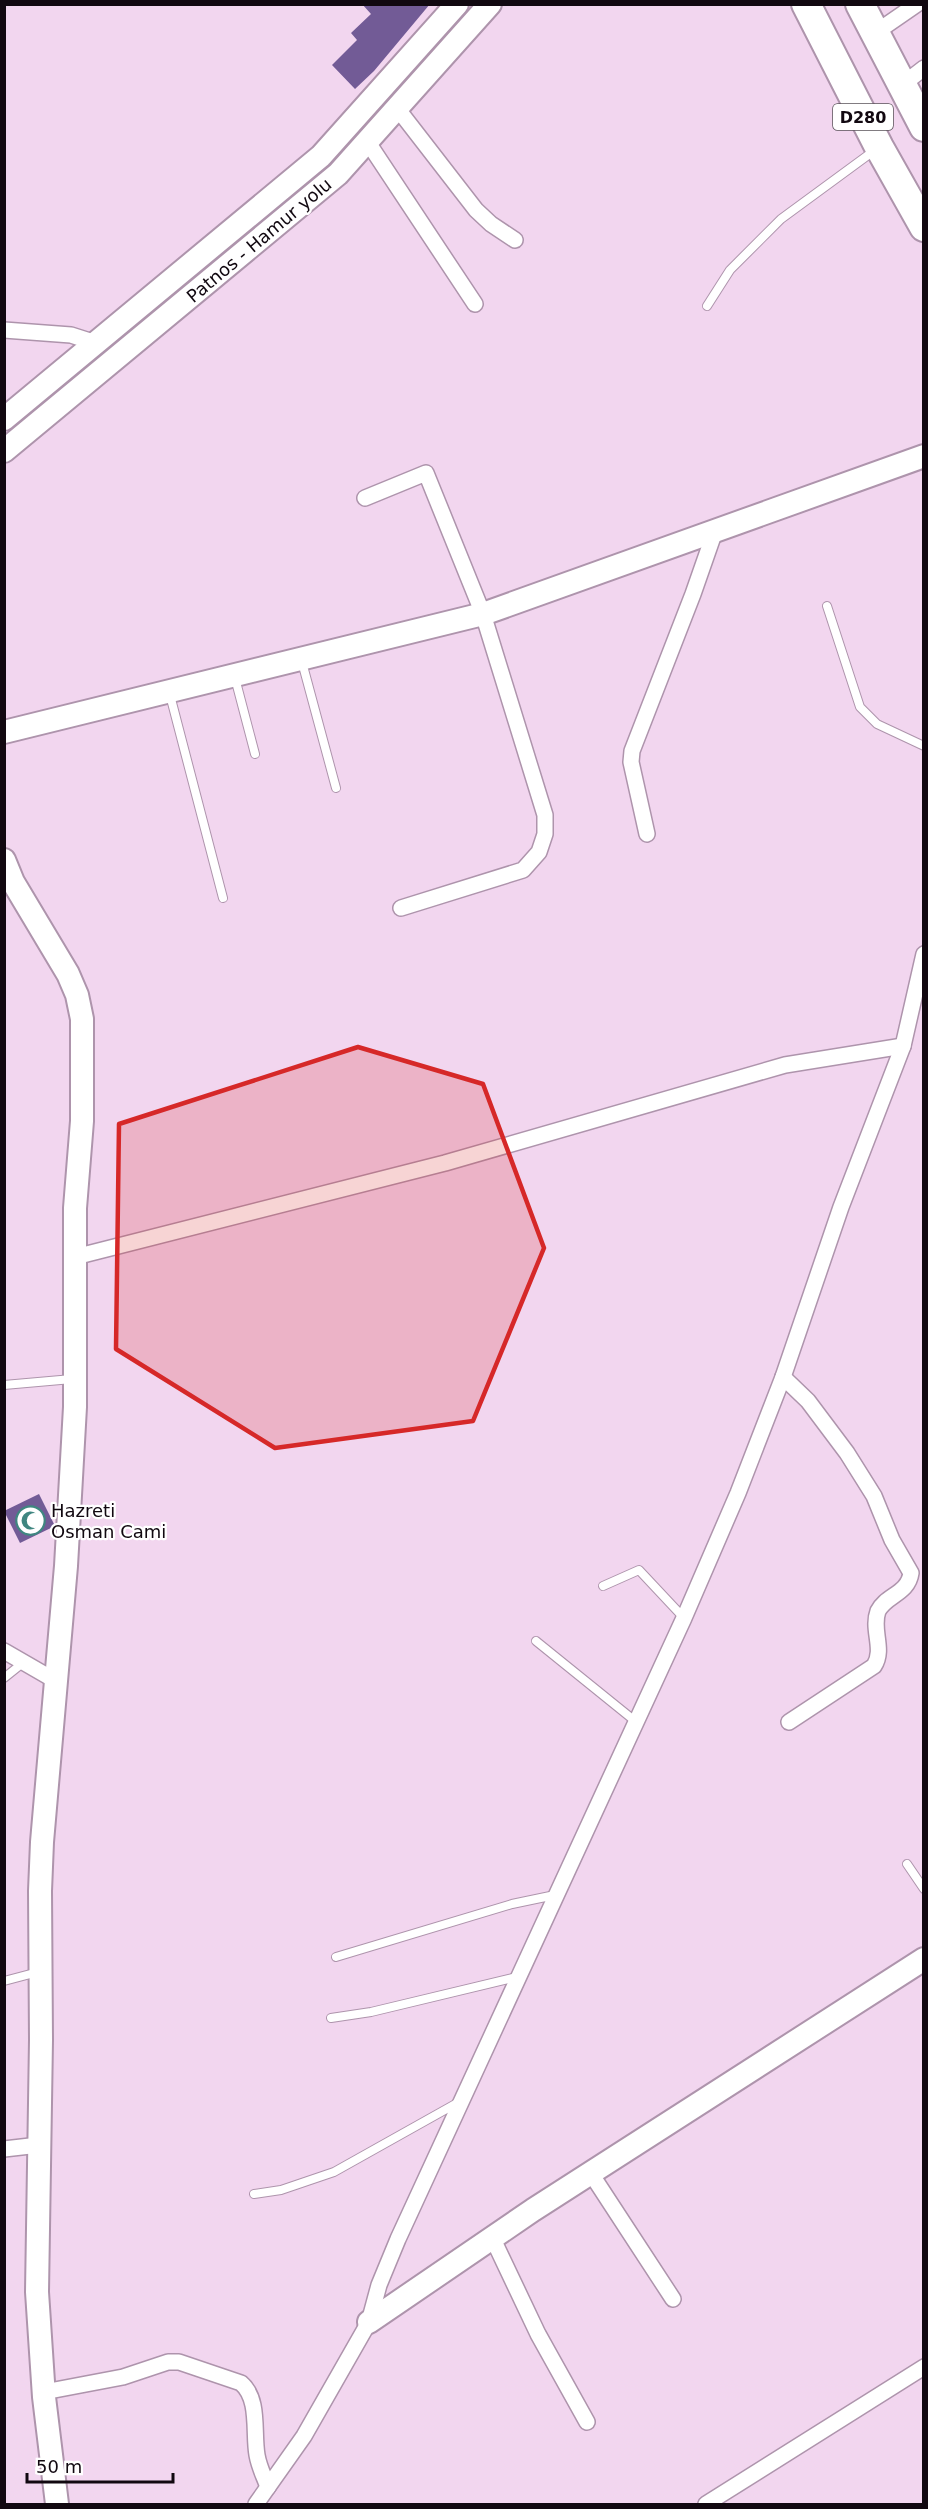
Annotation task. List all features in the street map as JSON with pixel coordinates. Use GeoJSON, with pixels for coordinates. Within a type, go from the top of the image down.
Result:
{"type":"FeatureCollection","features":[{"type":"Feature","properties":{"kind":"highway","name":"D280"},"geometry":{"type":"LineString","coordinates":[[806,4],[879,147],[924,227]]}},
{"type":"Feature","properties":{"kind":"highway","name":"D280"},"geometry":{"type":"LineString","coordinates":[[860,4],[924,127]]}},
{"type":"Feature","properties":{"kind":"street","name":"Patnos - Hamur yolu"},"geometry":{"type":"LineString","coordinates":[[4,419],[321,156],[457,4]]}},
{"type":"Feature","properties":{"kind":"street","name":"Patnos - Hamur yolu"},"geometry":{"type":"LineString","coordinates":[[4,451],[338,174],[490,4]]}},
{"type":"Feature","properties":{"kind":"street"},"geometry":{"type":"LineString","coordinates":[[874,33],[917,4]]}},
{"type":"Feature","properties":{"kind":"street"},"geometry":{"type":"LineString","coordinates":[[902,86],[924,68]]}},
{"type":"Feature","properties":{"kind":"street"},"geometry":{"type":"LineString","coordinates":[[397,108],[476,210],[491,224],[515,240]]}},
{"type":"Feature","properties":{"kind":"street"},"geometry":{"type":"LineString","coordinates":[[367,141],[474,304]]}},
{"type":"Feature","properties":{"kind":"street"},"geometry":{"type":"LineString","coordinates":[[4,330],[71,335],[96,343]]}},
{"type":"Feature","properties":{"kind":"street"},"geometry":{"type":"LineString","coordinates":[[4,732],[483,614],[924,456]]}},
{"type":"Feature","properties":{"kind":"street"},"geometry":{"type":"LineString","coordinates":[[365,498],[426,473],[483,614],[539,789],[545,815],[545,834],[539,852],[523,870],[401,908]]}},
{"type":"Feature","properties":{"kind":"street"},"geometry":{"type":"LineString","coordinates":[[647,834],[632,762],[632,751],[715,531]]}},
{"type":"Feature","properties":{"kind":"street"},"geometry":{"type":"LineString","coordinates":[[4,860],[13,882],[68,974],[77,995],[82,1019],[82,1121],[75,1208],[75,1378],[66,1566],[42,1842],[37,2292],[44,2392],[57,2505]]}},
{"type":"Feature","properties":{"kind":"street"},"geometry":{"type":"LineString","coordinates":[[256,2505],[304,2436],[369,2322],[379,2285],[398,2239],[684,1618],[738,1493],[783,1377],[841,1207],[903,1046],[924,954]]}},
{"type":"Feature","properties":{"kind":"street"},"geometry":{"type":"LineString","coordinates":[[75,1257],[445,1163],[785,1065],[903,1046]]}},
{"type":"Feature","properties":{"kind":"street"},"geometry":{"type":"LineString","coordinates":[[783,1377],[808,1401],[847,1453],[874,1496],[892,1540],[911,1574],[905,1588],[879,1609],[877,1618],[879,1658],[874,1666],[789,1722]]}},
{"type":"Feature","properties":{"kind":"street"},"geometry":{"type":"LineString","coordinates":[[4,1651],[56,1681]]}},
{"type":"Feature","properties":{"kind":"street"},"geometry":{"type":"LineString","coordinates":[[369,2322],[590,2172],[924,1959]]}},
{"type":"Feature","properties":{"kind":"street"},"geometry":{"type":"LineString","coordinates":[[4,2149],[39,2145]]}},
{"type":"Feature","properties":{"kind":"street"},"geometry":{"type":"LineString","coordinates":[[590,2172],[673,2299]]}},
{"type":"Feature","properties":{"kind":"street"},"geometry":{"type":"LineString","coordinates":[[492,2237],[538,2334],[587,2422]]}},
{"type":"Feature","properties":{"kind":"street"},"geometry":{"type":"LineString","coordinates":[[44,2392],[123,2377],[168,2362],[179,2362],[242,2383],[249,2390],[257,2453],[268,2487]]}},
{"type":"Feature","properties":{"kind":"street"},"geometry":{"type":"LineString","coordinates":[[706,2505],[924,2367]]}},
{"type":"Feature","properties":{"kind":"lane"},"geometry":{"type":"LineString","coordinates":[[707,306],[730,270],[781,219],[879,147]]}},
{"type":"Feature","properties":{"kind":"lane"},"geometry":{"type":"LineString","coordinates":[[827,606],[860,707],[877,724],[924,746]]}},
{"type":"Feature","properties":{"kind":"lane"},"geometry":{"type":"LineString","coordinates":[[300,658],[336,788]]}},
{"type":"Feature","properties":{"kind":"lane"},"geometry":{"type":"LineString","coordinates":[[234,674],[255,754]]}},
{"type":"Feature","properties":{"kind":"lane"},"geometry":{"type":"LineString","coordinates":[[169,690],[223,898]]}},
{"type":"Feature","properties":{"kind":"lane"},"geometry":{"type":"LineString","coordinates":[[4,1385],[75,1378]]}},
{"type":"Feature","properties":{"kind":"lane"},"geometry":{"type":"LineString","coordinates":[[603,1586],[639,1570],[684,1618]]}},
{"type":"Feature","properties":{"kind":"lane"},"geometry":{"type":"LineString","coordinates":[[536,1641],[635,1721]]}},
{"type":"Feature","properties":{"kind":"lane"},"geometry":{"type":"LineString","coordinates":[[4,1678],[24,1662]]}},
{"type":"Feature","properties":{"kind":"lane"},"geometry":{"type":"LineString","coordinates":[[907,1864],[924,1889]]}},
{"type":"Feature","properties":{"kind":"lane"},"geometry":{"type":"LineString","coordinates":[[336,1957],[512,1904],[555,1895]]}},
{"type":"Feature","properties":{"kind":"lane"},"geometry":{"type":"LineString","coordinates":[[4,1981],[41,1971]]}},
{"type":"Feature","properties":{"kind":"lane"},"geometry":{"type":"LineString","coordinates":[[331,2018],[371,2012],[517,1977]]}},
{"type":"Feature","properties":{"kind":"lane"},"geometry":{"type":"LineString","coordinates":[[254,2194],[281,2190],[334,2172],[460,2102]]}},
{"type":"Feature","properties":{"kind":"highlighted area"},"geometry":{"type":"Polygon","coordinates":[[[358,1047],[483,1084],[544,1248],[473,1421],[275,1448],[116,1349],[119,1124],[358,1047]]]}},
{"type":"Feature","properties":{"kind":"building"},"geometry":{"type":"Polygon","coordinates":[[[362,4],[430,4],[374,71],[355,89],[332,65],[357,40],[351,33],[371,14],[362,4]]]}},
{"type":"Feature","properties":{"kind":"building","name":"Hazreti Osman Cami"},"geometry":{"type":"Polygon","coordinates":[[[39,1494],[55,1526],[20,1543],[4,1511],[39,1494]]]}},
{"type":"Feature","properties":{"kind":"place","name":"Hazreti Osman Cami"},"geometry":{"type":"Point","coordinates":[30,1520]}}]}
